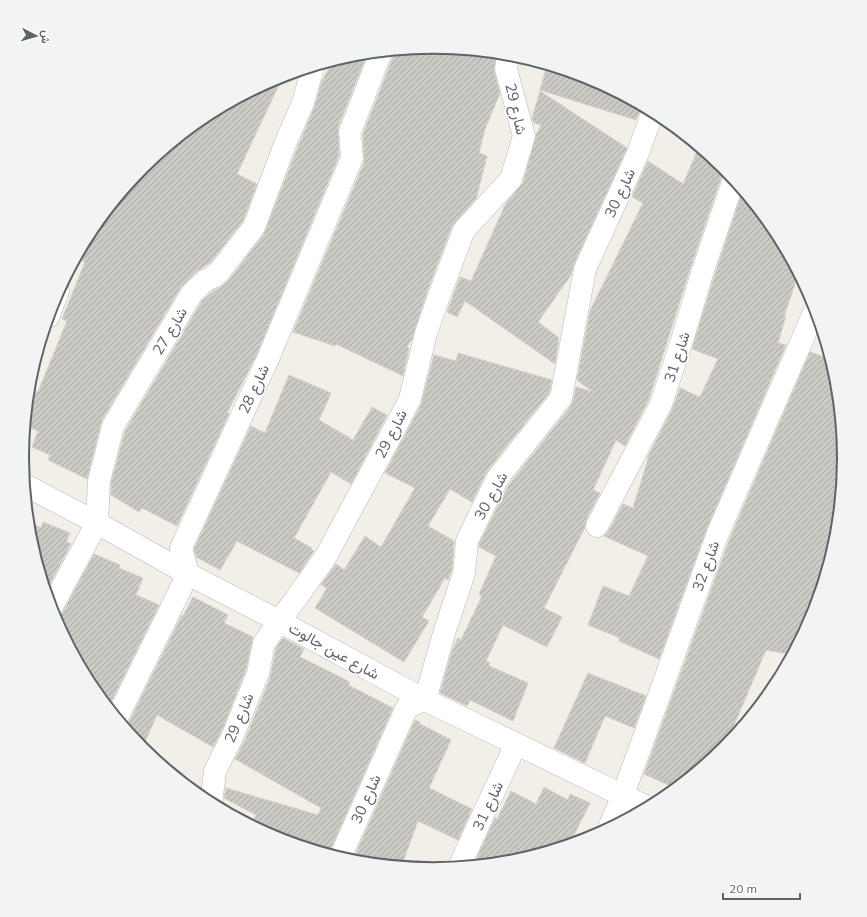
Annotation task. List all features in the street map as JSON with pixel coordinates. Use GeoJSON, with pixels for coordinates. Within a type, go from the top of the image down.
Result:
{"type":"FeatureCollection","features":[{"type":"Feature","properties":{"kind":"street","name":"شارع 28"},"geometry":{"type":"LineString","coordinates":[[188,574],[181,548],[267,361],[352,158],[350,132],[379,57]]}},
{"type":"Feature","properties":{"kind":"street","name":"شارع 29"},"geometry":{"type":"LineString","coordinates":[[212,797],[215,771],[233,735],[258,673],[264,643],[325,558],[410,399],[426,333],[438,296],[464,230],[511,179],[524,136],[506,69],[507,61]]}},
{"type":"Feature","properties":{"kind":"street","name":"شارع 27"},"geometry":{"type":"LineString","coordinates":[[55,601],[97,523],[99,481],[113,426],[192,293],[206,280],[213,277],[218,272],[254,227],[287,139],[303,104],[311,73]]}},
{"type":"Feature","properties":{"kind":"street","name":"شارع 30"},"geometry":{"type":"LineString","coordinates":[[343,852],[407,707],[425,700],[445,630],[464,572],[467,541],[497,479],[561,398],[584,269],[638,153],[650,117]]}},
{"type":"Feature","properties":{"kind":"street","name":"شارع 31"},"geometry":{"type":"LineString","coordinates":[[597,526],[661,404],[703,270],[732,185]]}},
{"type":"Feature","properties":{"kind":"street","name":"شارع 32"},"geometry":{"type":"LineString","coordinates":[[612,821],[623,795],[718,533],[812,317]]}},
{"type":"Feature","properties":{"kind":"street","name":"شارع عين جالوت"},"geometry":{"type":"LineString","coordinates":[[30,488],[188,574],[279,621],[425,700],[643,805]]}},
{"type":"Feature","properties":{"kind":"street"},"geometry":{"type":"LineString","coordinates":[[119,713],[188,574]]}},
{"type":"Feature","properties":{"kind":"street","name":"شارع 31"},"geometry":{"type":"LineString","coordinates":[[462,862],[516,744]]}},
{"type":"Feature","properties":{"kind":"building"},"geometry":{"type":"Polygon","coordinates":[[[434,54],[495,59],[494,72],[500,93],[485,129],[479,153],[487,156],[476,199],[452,226],[427,292],[412,339],[407,347],[409,348],[403,376],[336,344],[335,346],[293,332],[364,163],[363,134],[393,57],[434,54]]]}},
{"type":"Feature","properties":{"kind":"building"},"geometry":{"type":"Polygon","coordinates":[[[365,60],[338,127],[339,156],[256,356],[227,413],[229,414],[177,526],[142,508],[139,512],[111,495],[111,483],[125,431],[202,301],[229,280],[264,234],[314,108],[322,81],[329,68],[365,60]]]}},
{"type":"Feature","properties":{"kind":"building"},"geometry":{"type":"Polygon","coordinates":[[[546,70],[564,75],[588,85],[640,111],[636,120],[540,90],[546,70]]]}},
{"type":"Feature","properties":{"kind":"building"},"geometry":{"type":"Polygon","coordinates":[[[279,85],[237,174],[257,184],[243,221],[210,263],[197,271],[181,287],[102,420],[87,479],[48,460],[50,455],[32,447],[38,431],[30,427],[35,391],[38,392],[67,321],[62,319],[85,262],[82,261],[86,251],[113,212],[147,172],[167,154],[209,122],[231,108],[279,85]]]}},
{"type":"Feature","properties":{"kind":"building"},"geometry":{"type":"Polygon","coordinates":[[[540,91],[627,148],[574,264],[571,275],[538,322],[559,338],[555,364],[465,301],[457,317],[447,312],[460,277],[471,281],[506,203],[523,183],[536,135],[541,125],[534,123],[532,118],[540,91]]]}},
{"type":"Feature","properties":{"kind":"building"},"geometry":{"type":"Polygon","coordinates":[[[697,152],[722,175],[691,266],[649,399],[625,446],[616,440],[593,490],[600,493],[586,520],[585,527],[544,608],[562,617],[547,647],[503,625],[486,661],[490,663],[489,666],[528,683],[513,721],[470,700],[467,706],[440,693],[452,651],[458,638],[461,640],[482,596],[479,594],[496,556],[479,547],[479,544],[508,486],[571,406],[576,387],[593,392],[577,380],[590,311],[643,203],[632,197],[648,161],[683,184],[697,152]]]}},
{"type":"Feature","properties":{"kind":"building"},"geometry":{"type":"Polygon","coordinates":[[[741,196],[770,234],[784,256],[796,281],[784,316],[786,316],[778,343],[786,345],[707,528],[659,659],[619,641],[620,638],[588,625],[603,586],[629,596],[648,556],[604,536],[608,532],[623,504],[633,508],[648,459],[647,458],[672,410],[680,388],[700,397],[718,359],[692,349],[741,196]]]}},
{"type":"Feature","properties":{"kind":"building"},"geometry":{"type":"Polygon","coordinates":[[[810,352],[825,357],[835,406],[838,458],[835,511],[817,589],[788,654],[766,650],[731,733],[700,763],[670,786],[644,774],[730,538],[810,352]]]}},
{"type":"Feature","properties":{"kind":"building"},"geometry":{"type":"Polygon","coordinates":[[[458,353],[552,380],[549,393],[487,471],[472,502],[450,489],[428,526],[454,541],[452,570],[448,580],[445,578],[422,617],[429,621],[404,662],[315,608],[327,588],[321,585],[336,564],[344,570],[365,536],[381,547],[415,488],[385,473],[421,405],[434,355],[456,361],[458,353]]]}},
{"type":"Feature","properties":{"kind":"building"},"geometry":{"type":"Polygon","coordinates":[[[289,375],[331,393],[319,420],[353,440],[372,407],[387,415],[351,484],[331,472],[294,538],[312,548],[311,550],[314,551],[299,573],[237,541],[220,570],[196,557],[194,549],[251,426],[265,433],[289,375]]]}},
{"type":"Feature","properties":{"kind":"building"},"geometry":{"type":"Polygon","coordinates":[[[43,522],[70,533],[66,542],[71,544],[49,585],[35,525],[41,528],[43,522]]]}},
{"type":"Feature","properties":{"kind":"building"},"geometry":{"type":"Polygon","coordinates":[[[94,554],[120,565],[119,568],[143,578],[136,595],[159,605],[111,702],[83,661],[61,615],[94,554]]]}},
{"type":"Feature","properties":{"kind":"building"},"geometry":{"type":"Polygon","coordinates":[[[193,597],[228,615],[224,623],[253,637],[246,669],[222,730],[213,747],[157,715],[145,742],[128,724],[182,615],[183,616],[193,597]]]}},
{"type":"Feature","properties":{"kind":"building"},"geometry":{"type":"Polygon","coordinates":[[[283,638],[304,649],[300,657],[350,682],[348,685],[393,708],[330,849],[303,842],[255,821],[254,820],[256,815],[224,798],[226,788],[318,815],[321,808],[235,759],[245,740],[270,678],[276,648],[283,638]]]}},
{"type":"Feature","properties":{"kind":"building"},"geometry":{"type":"Polygon","coordinates":[[[588,673],[646,696],[634,728],[605,716],[585,763],[554,748],[588,673]]]}},
{"type":"Feature","properties":{"kind":"building"},"geometry":{"type":"Polygon","coordinates":[[[415,720],[451,740],[429,788],[472,809],[458,840],[418,821],[403,862],[381,860],[355,855],[415,720]]]}},
{"type":"Feature","properties":{"kind":"building"},"geometry":{"type":"Polygon","coordinates":[[[544,787],[568,800],[570,794],[590,803],[572,839],[512,855],[475,861],[495,818],[497,819],[511,791],[536,804],[544,787]]]}}]}
